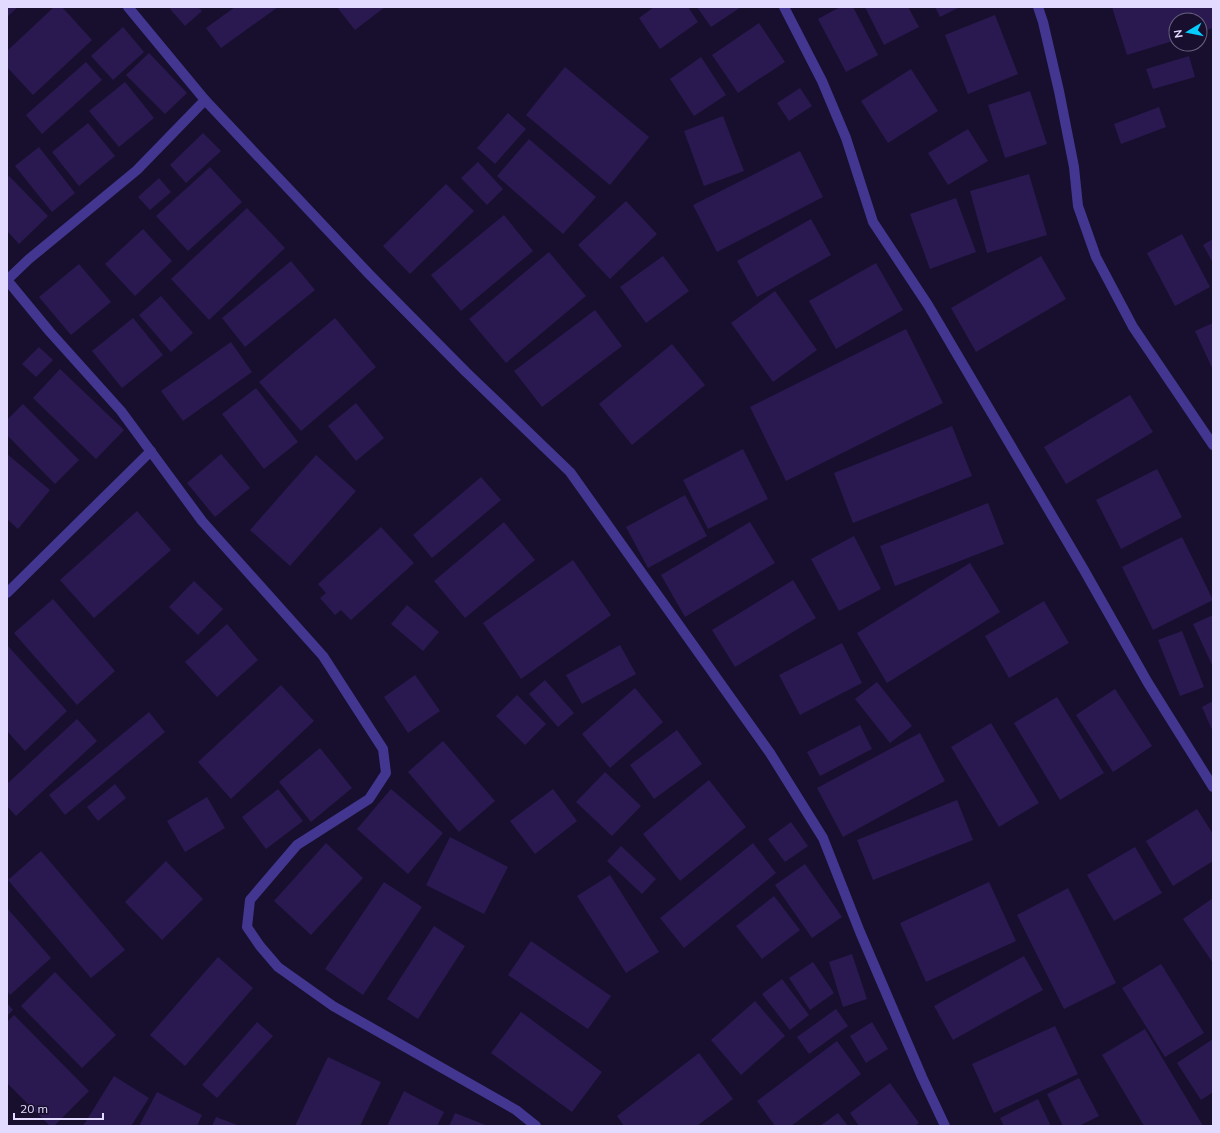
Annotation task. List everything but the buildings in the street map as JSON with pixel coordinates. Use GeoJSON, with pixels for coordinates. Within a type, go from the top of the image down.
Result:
{"type":"FeatureCollection","features":[{"type":"Feature","properties":{"kind":"street"},"geometry":{"type":"LineString","coordinates":[[128,7],[205,100],[369,274],[466,372],[570,472],[770,753],[823,838],[860,932],[922,1077],[945,1126]]}},
{"type":"Feature","properties":{"kind":"street"},"geometry":{"type":"LineString","coordinates":[[784,7],[822,81],[846,138],[873,222],[928,305],[1084,570],[1148,683],[1213,787]]}},
{"type":"Feature","properties":{"kind":"street"},"geometry":{"type":"LineString","coordinates":[[1038,7],[1043,22],[1059,91],[1074,168],[1078,206],[1096,257],[1133,328],[1213,445]]}},
{"type":"Feature","properties":{"kind":"street"},"geometry":{"type":"LineString","coordinates":[[205,100],[137,170],[29,259],[7,280],[50,332],[121,411],[202,521],[323,656],[384,749],[386,773],[369,799],[297,845],[250,900],[247,927],[260,946],[278,967],[333,1006],[516,1110],[536,1126]]}},
{"type":"Feature","properties":{"kind":"street"},"geometry":{"type":"LineString","coordinates":[[7,593],[151,451]]}}]}
